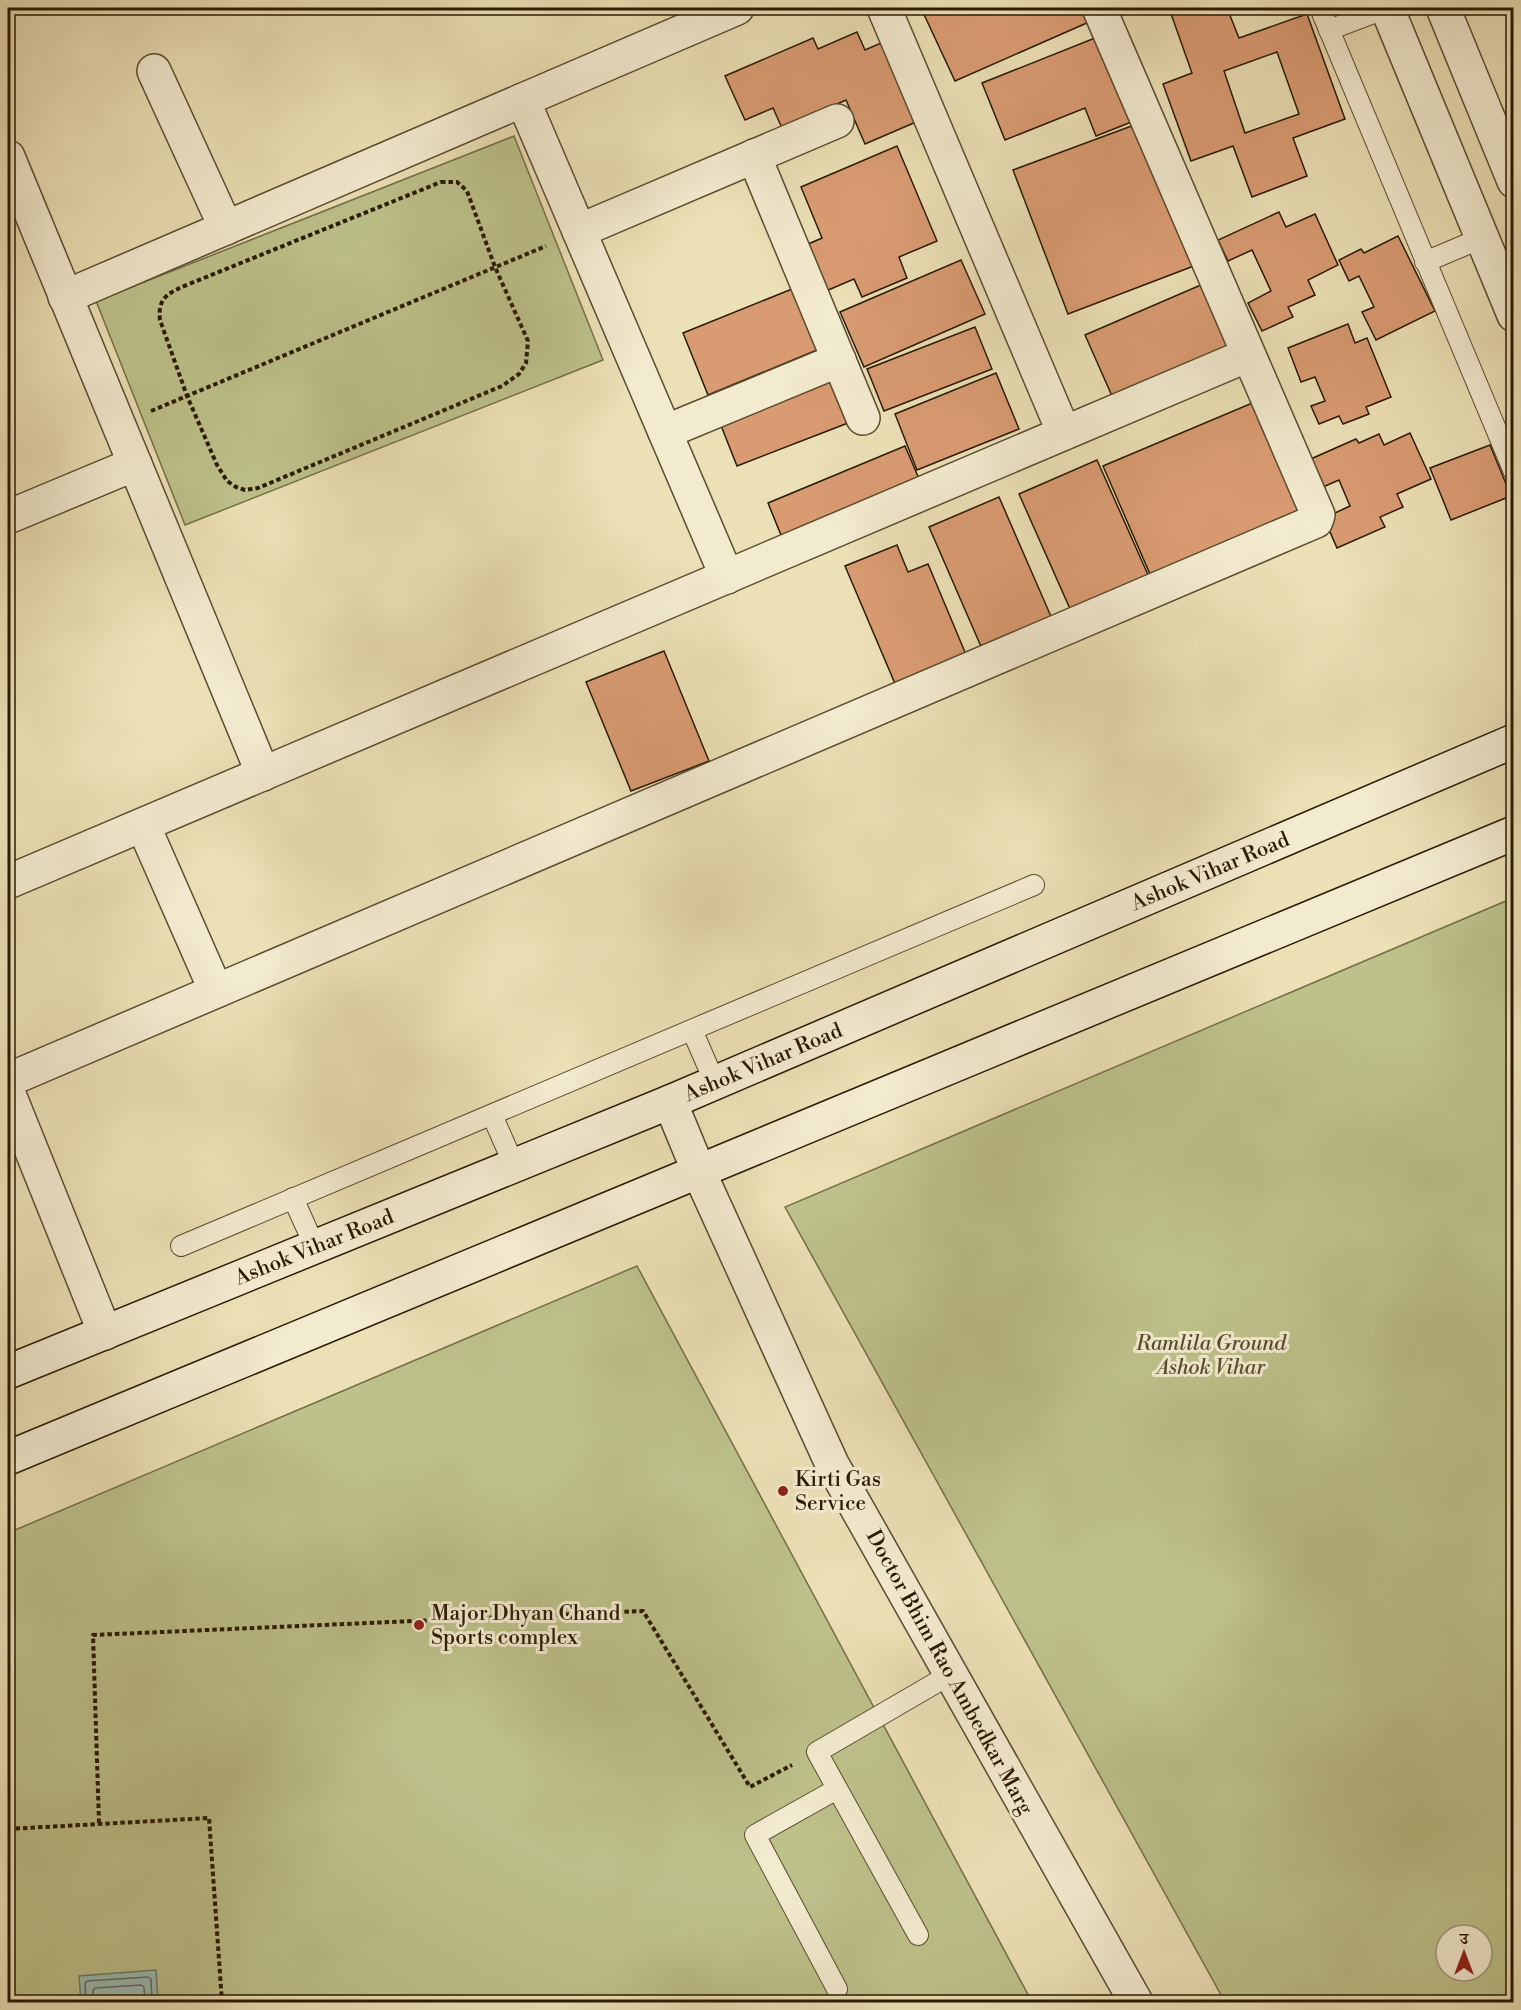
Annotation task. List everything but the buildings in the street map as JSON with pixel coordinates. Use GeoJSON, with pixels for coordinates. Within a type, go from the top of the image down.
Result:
{"type":"FeatureCollection","features":[{"type":"Feature","properties":{"kind":"street"},"geometry":{"type":"LineString","coordinates":[[65,297],[523,100],[680,19],[736,8]]}},
{"type":"Feature","properties":{"kind":"street"},"geometry":{"type":"LineString","coordinates":[[884,8],[1064,434]]}},
{"type":"Feature","properties":{"kind":"street"},"geometry":{"type":"LineString","coordinates":[[8,1080],[1319,519],[1099,8]]}},
{"type":"Feature","properties":{"kind":"street"},"geometry":{"type":"LineString","coordinates":[[1387,8],[1514,315]]}},
{"type":"Feature","properties":{"kind":"street"},"geometry":{"type":"LineString","coordinates":[[1443,8],[1514,181]]}},
{"type":"Feature","properties":{"kind":"street"},"geometry":{"type":"LineString","coordinates":[[154,71],[226,228]]}},
{"type":"Feature","properties":{"kind":"street"},"geometry":{"type":"LineString","coordinates":[[523,100],[727,577]]}},
{"type":"Feature","properties":{"kind":"street"},"geometry":{"type":"LineString","coordinates":[[579,231],[837,121]]}},
{"type":"Feature","properties":{"kind":"street"},"geometry":{"type":"LineString","coordinates":[[754,156],[863,418]]}},
{"type":"Feature","properties":{"kind":"street"},"geometry":{"type":"LineString","coordinates":[[8,157],[263,774]]}},
{"type":"Feature","properties":{"kind":"street"},"geometry":{"type":"LineString","coordinates":[[8,882],[1248,355]]}},
{"type":"Feature","properties":{"kind":"street"},"geometry":{"type":"LineString","coordinates":[[665,432],[839,360]]}},
{"type":"Feature","properties":{"kind":"street"},"geometry":{"type":"LineString","coordinates":[[8,517],[135,464]]}},
{"type":"Feature","properties":{"kind":"street","name":"Ashok Vihar Road"},"geometry":{"type":"LineString","coordinates":[[8,1372],[670,1102],[1514,741]]}},
{"type":"Feature","properties":{"kind":"street"},"geometry":{"type":"LineString","coordinates":[[143,825],[216,991]]}},
{"type":"Feature","properties":{"kind":"street"},"geometry":{"type":"LineString","coordinates":[[8,1458],[1514,833]]}},
{"type":"Feature","properties":{"kind":"street"},"geometry":{"type":"LineString","coordinates":[[8,1092],[105,1333]]}},
{"type":"Feature","properties":{"kind":"street","name":"Doctor Bhim Rao Ambedkar Marg"},"geometry":{"type":"LineString","coordinates":[[670,1102],[699,1172],[832,1464],[1136,2002]]}},
{"type":"Feature","properties":{"kind":"lane"},"geometry":{"type":"LineString","coordinates":[[1320,8],[1512,465]]}},
{"type":"Feature","properties":{"kind":"lane"},"geometry":{"type":"LineString","coordinates":[[1329,30],[1387,8]]}},
{"type":"Feature","properties":{"kind":"lane"},"geometry":{"type":"LineString","coordinates":[[1425,262],[1482,238]]}},
{"type":"Feature","properties":{"kind":"lane"},"geometry":{"type":"LineString","coordinates":[[181,1246],[1034,885]]}},
{"type":"Feature","properties":{"kind":"lane"},"geometry":{"type":"LineString","coordinates":[[692,1030],[714,1083]]}},
{"type":"Feature","properties":{"kind":"lane"},"geometry":{"type":"LineString","coordinates":[[492,1115],[514,1165]]}},
{"type":"Feature","properties":{"kind":"lane"},"geometry":{"type":"LineString","coordinates":[[293,1198],[315,1247]]}},
{"type":"Feature","properties":{"kind":"lane"},"geometry":{"type":"LineString","coordinates":[[918,1935],[817,1752],[951,1674]]}},
{"type":"Feature","properties":{"kind":"lane"},"geometry":{"type":"LineString","coordinates":[[837,1789],[755,1835],[837,1989]]}},
{"type":"Feature","properties":{"kind":"path"},"geometry":{"type":"LineString","coordinates":[[441,182],[457,182],[467,191],[495,267],[528,341],[526,363],[519,374],[502,386],[269,484],[245,490],[227,481],[217,465],[187,396],[160,320],[159,311],[162,302],[170,293],[441,182]]}},
{"type":"Feature","properties":{"kind":"path"},"geometry":{"type":"LineString","coordinates":[[187,396],[579,231]]}},
{"type":"Feature","properties":{"kind":"path"},"geometry":{"type":"LineString","coordinates":[[99,1823],[93,1635],[643,1611],[750,1788],[817,1752]]}},
{"type":"Feature","properties":{"kind":"path"},"geometry":{"type":"LineString","coordinates":[[8,1829],[209,1818],[222,2002]]}},
{"type":"Feature","properties":{"kind":"green space"},"geometry":{"type":"Polygon","coordinates":[[[514,136],[603,360],[185,525],[96,301],[514,136]]]}},
{"type":"Feature","properties":{"kind":"green space","name":"Ramlila Ground Ashok Vihar"},"geometry":{"type":"Polygon","coordinates":[[[1513,898],[1513,2002],[1225,2002],[785,1207],[1513,898]]]}},
{"type":"Feature","properties":{"kind":"green space","name":"Major Dhyan Chand Sports complex"},"geometry":{"type":"Polygon","coordinates":[[[637,1266],[1032,2002],[8,2002],[8,1533],[637,1266]]]}},
{"type":"Feature","properties":{"kind":"water"},"geometry":{"type":"Polygon","coordinates":[[[156,1970],[158,2002],[81,2002],[79,1976],[156,1970]]]}},
{"type":"Feature","properties":{"kind":"place","name":"Kirti Gas Service"},"geometry":{"type":"Point","coordinates":[783,1491]}},
{"type":"Feature","properties":{"kind":"place","name":"Major Dhyan Chand Sports complex"},"geometry":{"type":"Point","coordinates":[419,1625]}}]}
